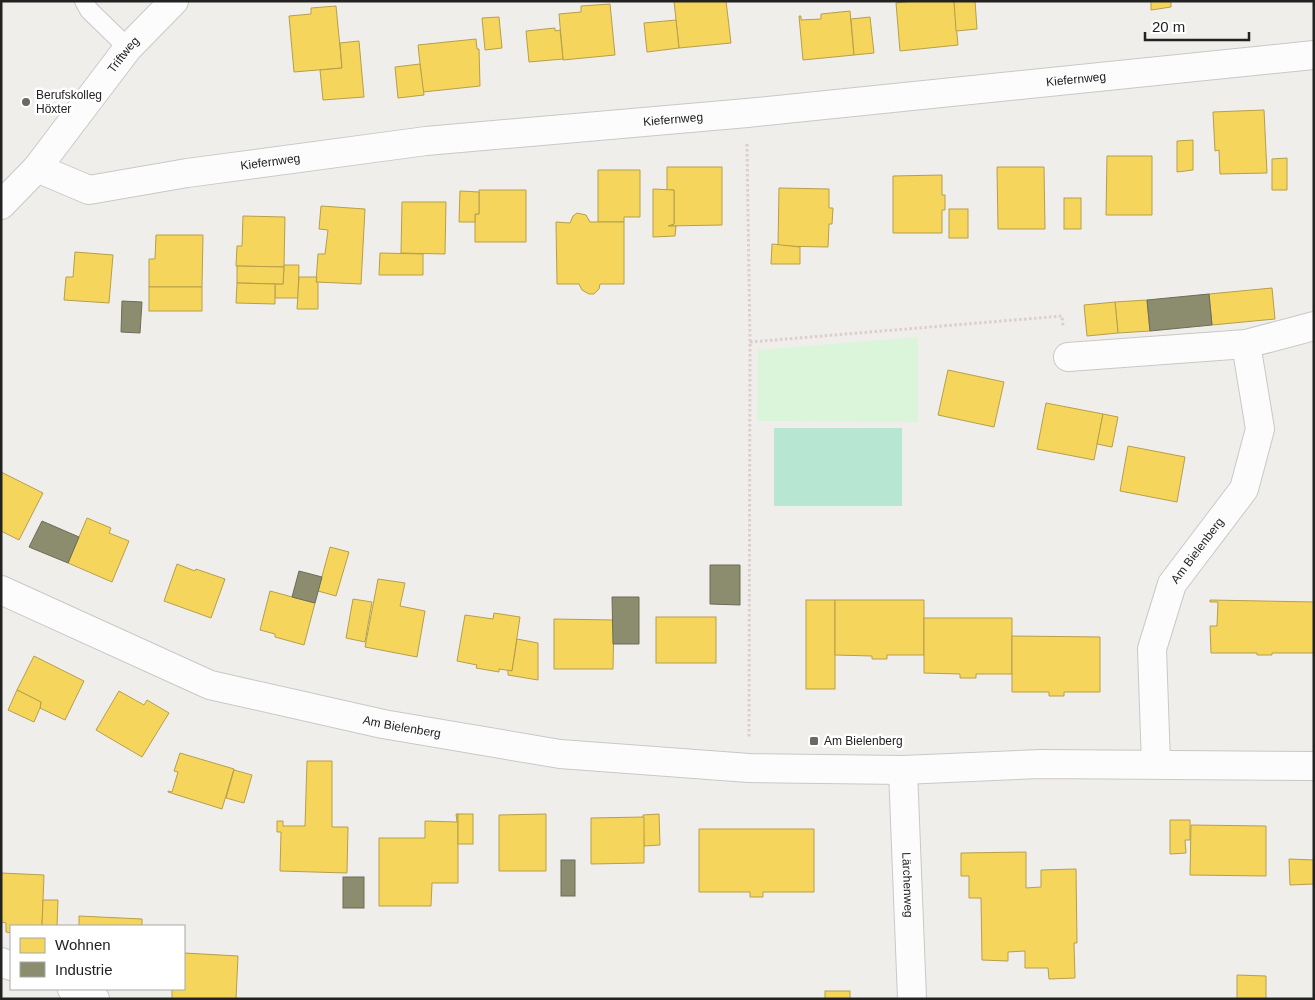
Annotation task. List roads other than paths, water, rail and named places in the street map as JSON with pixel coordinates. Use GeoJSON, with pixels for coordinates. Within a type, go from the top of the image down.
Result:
{"type":"FeatureCollection","features":[{"type":"Feature","properties":{"kind":"street","name":"Triftweg"},"geometry":{"type":"LineString","coordinates":[[1,205],[37,168],[128,48],[174,1]]}},
{"type":"Feature","properties":{"kind":"street","name":"Kiefernweg"},"geometry":{"type":"LineString","coordinates":[[37,168],[89,190],[187,173],[426,141],[747,113],[1314,55]]}},
{"type":"Feature","properties":{"kind":"street"},"geometry":{"type":"LineString","coordinates":[[1068,357],[1246,344],[1314,326]]}},
{"type":"Feature","properties":{"kind":"street","name":"Am Bielenberg"},"geometry":{"type":"LineString","coordinates":[[1156,764],[1152,649],[1172,584],[1244,489],[1260,429],[1246,344]]}},
{"type":"Feature","properties":{"kind":"street","name":"Am Bielenberg"},"geometry":{"type":"LineString","coordinates":[[1,590],[210,685],[383,724],[560,754],[749,768],[903,770],[1042,764],[1314,766]]}},
{"type":"Feature","properties":{"kind":"street","name":"Lärchenweg"},"geometry":{"type":"LineString","coordinates":[[903,770],[912,999]]}},
{"type":"Feature","properties":{"kind":"street"},"geometry":{"type":"LineString","coordinates":[[74,990],[95,999]]}},
{"type":"Feature","properties":{"kind":"lane"},"geometry":{"type":"LineString","coordinates":[[84,1],[89,10],[128,48]]}},
{"type":"Feature","properties":{"kind":"place","name":"Berufskolleg Höxter"},"geometry":{"type":"Point","coordinates":[26,102]}},
{"type":"Feature","properties":{"kind":"place","name":"Am Bielenberg"},"geometry":{"type":"Point","coordinates":[814,741]}}]}
